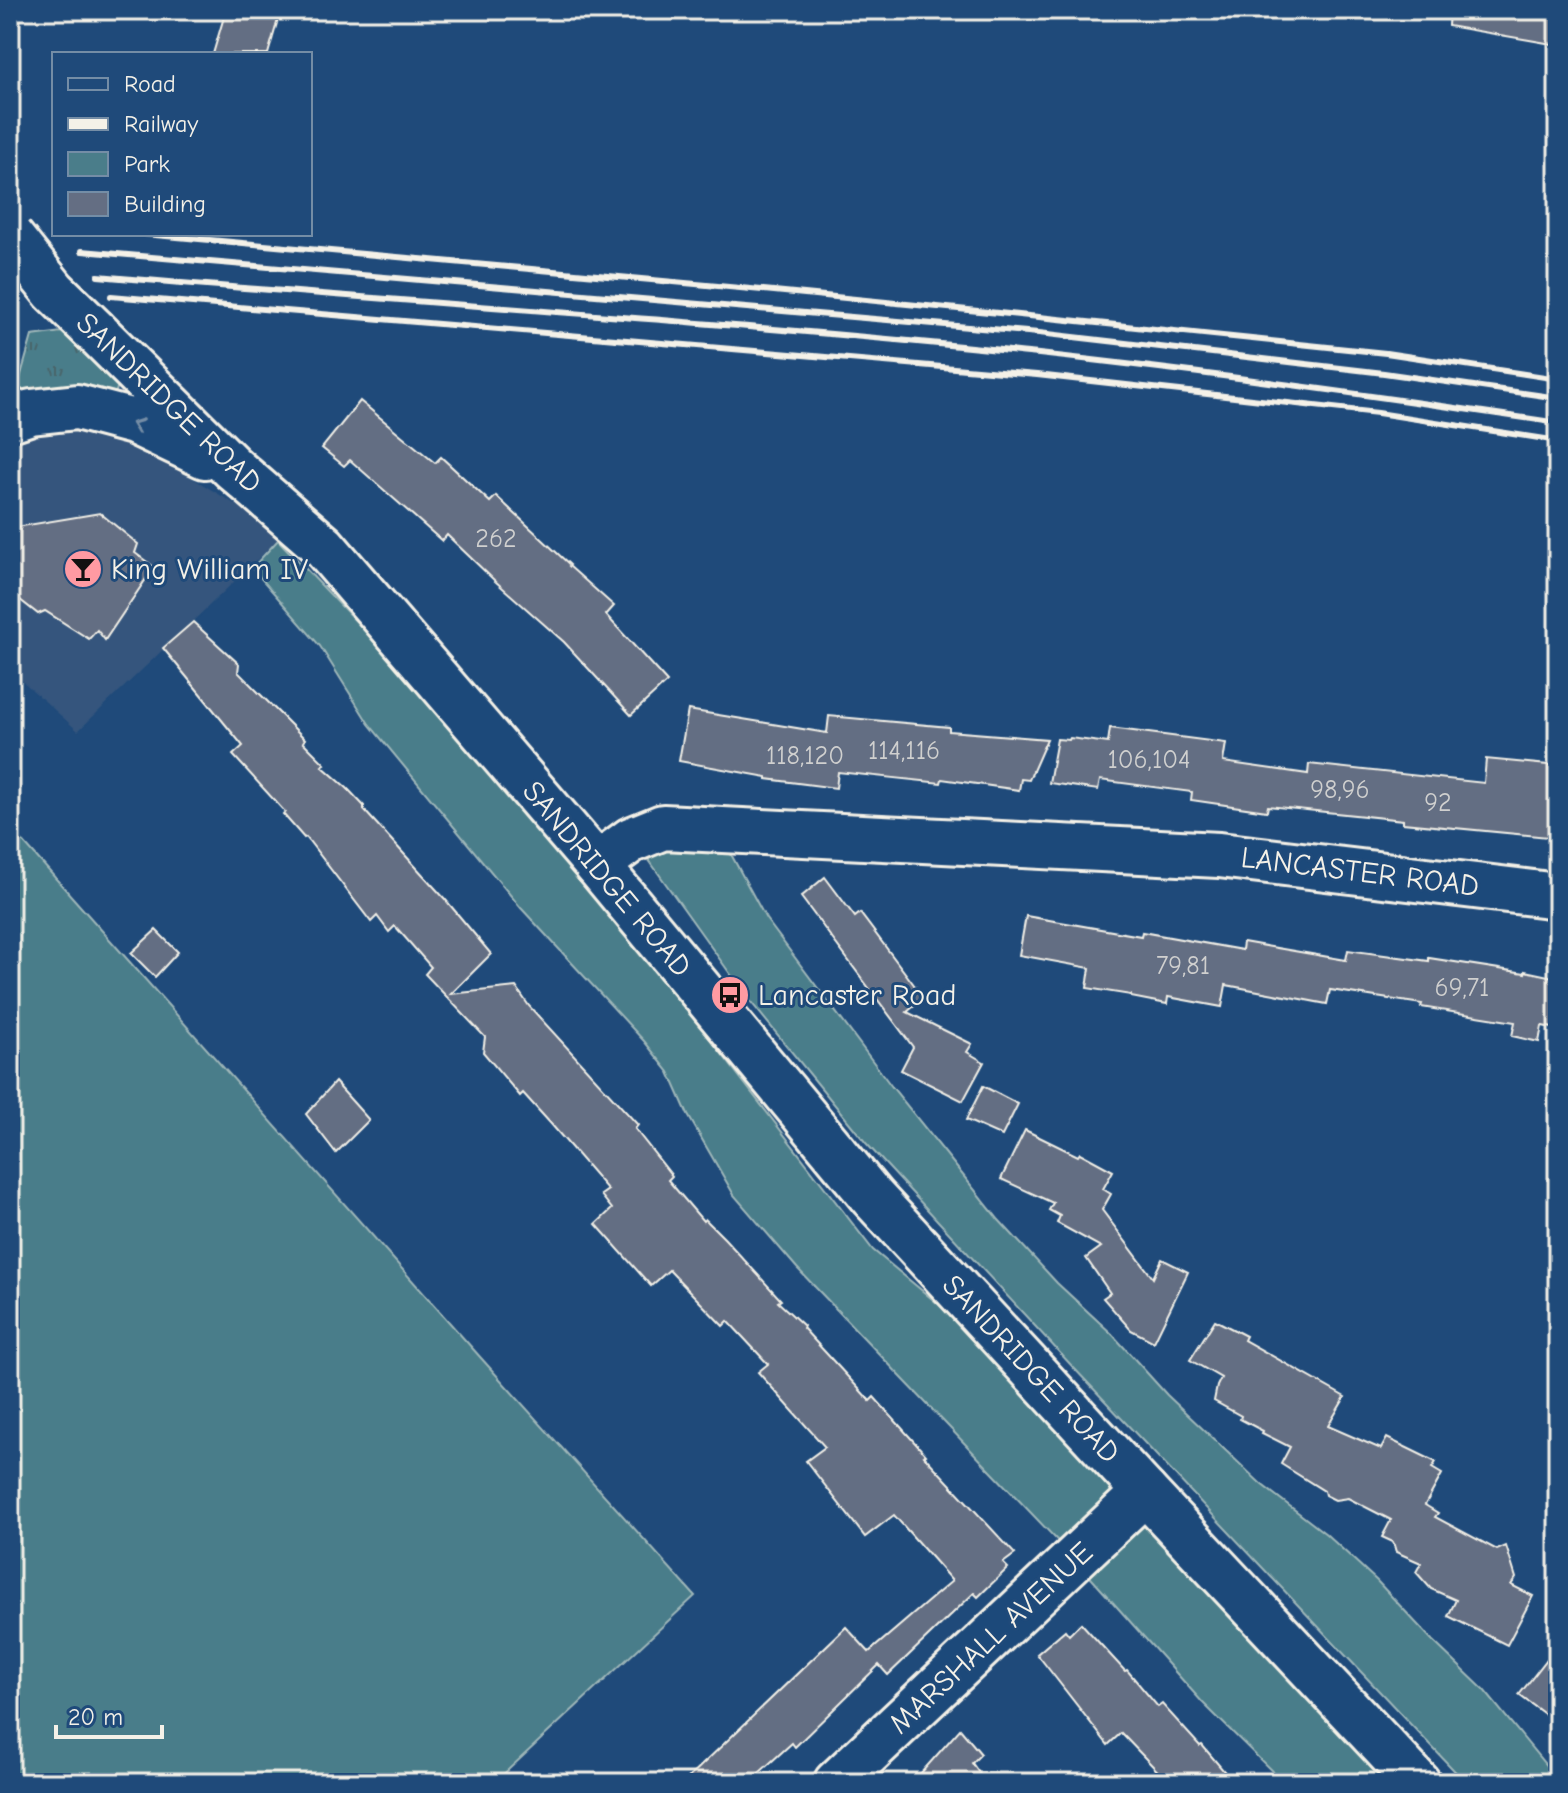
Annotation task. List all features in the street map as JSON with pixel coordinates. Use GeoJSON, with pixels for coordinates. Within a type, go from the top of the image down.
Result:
{"type":"FeatureCollection","features":[{"type":"Feature","properties":{"kind":"main road","name":"SANDRIDGE ROAD"},"geometry":{"type":"LineString","coordinates":[[10,236],[54,291],[233,468],[324,547],[597,865],[872,1197],[1418,1783]]}},
{"type":"Feature","properties":{"kind":"main road"},"geometry":{"type":"LineString","coordinates":[[10,419],[31,412],[77,407],[134,422],[233,468]]}},
{"type":"Feature","properties":{"kind":"main road","name":"LANCASTER ROAD"},"geometry":{"type":"LineString","coordinates":[[597,865],[631,840],[663,827],[1219,855],[1558,896]]}},
{"type":"Feature","properties":{"kind":"main road","name":"MARSHALL AVENUE"},"geometry":{"type":"LineString","coordinates":[[836,1783],[1145,1492]]}},
{"type":"Feature","properties":{"kind":"shaded area"},"geometry":{"type":"Polygon","coordinates":[[[37,425],[83,432],[148,451],[284,534],[78,731],[10,670],[10,440],[37,425]]]}},
{"type":"Feature","properties":{"kind":"green space"},"geometry":{"type":"Polygon","coordinates":[[[62,332],[118,385],[113,401],[13,403],[32,336],[62,332]]]}},
{"type":"Feature","properties":{"kind":"green space"},"geometry":{"type":"Polygon","coordinates":[[[278,540],[417,685],[584,875],[873,1250],[1007,1361],[1145,1492],[1076,1560],[797,1268],[734,1195],[688,1115],[669,1072],[521,908],[369,724],[320,646],[252,568],[278,540]]]}},
{"type":"Feature","properties":{"kind":"green space"},"geometry":{"type":"Polygon","coordinates":[[[10,827],[695,1596],[494,1783],[10,1783],[10,827]]]}},
{"type":"Feature","properties":{"kind":"green space"},"geometry":{"type":"Polygon","coordinates":[[[726,845],[766,919],[892,1087],[998,1219],[1057,1283],[1112,1334],[1167,1395],[1261,1484],[1326,1534],[1377,1581],[1484,1690],[1558,1783],[1466,1783],[866,1143],[746,996],[641,849],[726,845]]]}},
{"type":"Feature","properties":{"kind":"green space"},"geometry":{"type":"Polygon","coordinates":[[[1144,1507],[1398,1783],[1284,1783],[1203,1703],[1083,1569],[1144,1507]]]}},
{"type":"Feature","properties":{"kind":"building"},"geometry":{"type":"Polygon","coordinates":[[[226,10],[258,10],[279,16],[269,52],[214,52],[226,10]]]}},
{"type":"Feature","properties":{"kind":"building"},"geometry":{"type":"Polygon","coordinates":[[[1449,10],[1558,10],[1558,45],[1448,26],[1449,10]]]}},
{"type":"Feature","properties":{"kind":"building"},"geometry":{"type":"Polygon","coordinates":[[[360,401],[435,463],[441,457],[490,502],[496,496],[614,606],[606,615],[667,682],[631,715],[564,642],[447,535],[442,541],[350,460],[344,466],[322,448],[360,401]]]}},
{"type":"Feature","properties":{"kind":"building","name":"King William IV"},"geometry":{"type":"Polygon","coordinates":[[[100,513],[138,544],[135,553],[154,567],[105,640],[97,630],[89,639],[45,611],[38,614],[10,592],[10,528],[100,513]]]}},
{"type":"Feature","properties":{"kind":"building"},"geometry":{"type":"Polygon","coordinates":[[[193,622],[239,664],[238,672],[305,739],[303,742],[325,764],[322,766],[364,806],[364,810],[491,954],[451,994],[516,987],[529,1006],[638,1125],[635,1129],[672,1176],[668,1180],[703,1221],[705,1219],[725,1239],[781,1300],[778,1302],[804,1326],[870,1401],[874,1397],[1015,1554],[1003,1563],[1008,1568],[978,1597],[974,1593],[888,1675],[879,1665],[795,1747],[792,1743],[748,1783],[683,1783],[846,1627],[869,1652],[952,1581],[894,1515],[865,1537],[806,1461],[825,1447],[758,1372],[768,1364],[728,1321],[723,1326],[669,1270],[651,1286],[596,1224],[612,1209],[601,1195],[608,1190],[483,1052],[485,1037],[425,974],[431,967],[395,926],[389,932],[377,916],[371,922],[306,837],[233,755],[243,746],[163,648],[193,622]]]}},
{"type":"Feature","properties":{"kind":"building"},"geometry":{"type":"Polygon","coordinates":[[[688,710],[827,733],[829,716],[1047,739],[1029,780],[1021,779],[1019,790],[942,779],[941,783],[838,772],[836,788],[767,779],[679,761],[688,710]]]}},
{"type":"Feature","properties":{"kind":"building"},"geometry":{"type":"Polygon","coordinates":[[[1110,728],[1226,743],[1223,762],[1308,774],[1309,764],[1484,783],[1486,759],[1558,766],[1558,838],[1268,806],[1267,811],[1191,800],[1192,792],[1100,780],[1098,790],[1049,783],[1057,739],[1108,743],[1110,728]]]}},
{"type":"Feature","properties":{"kind":"building"},"geometry":{"type":"Polygon","coordinates":[[[825,877],[855,917],[860,913],[924,998],[907,1012],[972,1044],[967,1052],[984,1062],[963,1101],[901,1070],[913,1047],[801,897],[825,877]]]}},
{"type":"Feature","properties":{"kind":"building"},"geometry":{"type":"Polygon","coordinates":[[[1026,916],[1242,950],[1243,942],[1346,960],[1348,950],[1429,961],[1429,958],[1558,978],[1558,1029],[1542,1026],[1539,1042],[1512,1036],[1515,1022],[1330,990],[1327,1004],[1226,985],[1222,1007],[1168,997],[1167,1004],[1087,988],[1090,968],[1019,955],[1026,916]]]}},
{"type":"Feature","properties":{"kind":"building"},"geometry":{"type":"Polygon","coordinates":[[[156,930],[178,952],[155,977],[131,953],[156,930]]]}},
{"type":"Feature","properties":{"kind":"building"},"geometry":{"type":"Polygon","coordinates":[[[335,1082],[369,1120],[336,1153],[306,1114],[335,1082]]]}},
{"type":"Feature","properties":{"kind":"building"},"geometry":{"type":"Polygon","coordinates":[[[983,1086],[1018,1104],[1002,1136],[966,1120],[983,1086]]]}},
{"type":"Feature","properties":{"kind":"building"},"geometry":{"type":"Polygon","coordinates":[[[1025,1130],[1113,1171],[1103,1189],[1111,1194],[1102,1210],[1153,1278],[1162,1259],[1188,1272],[1154,1342],[1131,1330],[1103,1298],[1110,1293],[1086,1258],[1101,1247],[1057,1223],[1060,1216],[1049,1210],[1053,1203],[1001,1179],[1025,1130]]]}},
{"type":"Feature","properties":{"kind":"building"},"geometry":{"type":"Polygon","coordinates":[[[1215,1320],[1246,1336],[1244,1340],[1345,1397],[1328,1426],[1381,1449],[1387,1438],[1436,1462],[1432,1468],[1442,1474],[1425,1505],[1438,1513],[1435,1517],[1497,1550],[1506,1546],[1516,1578],[1511,1585],[1533,1596],[1507,1645],[1448,1616],[1456,1600],[1431,1589],[1416,1572],[1421,1563],[1396,1552],[1393,1542],[1382,1537],[1391,1520],[1348,1498],[1335,1500],[1325,1495],[1324,1491],[1281,1464],[1290,1447],[1262,1433],[1240,1419],[1241,1416],[1214,1401],[1221,1378],[1190,1360],[1215,1320]]]}},
{"type":"Feature","properties":{"kind":"building"},"geometry":{"type":"Polygon","coordinates":[[[1081,1623],[1158,1707],[1162,1704],[1202,1745],[1234,1783],[1169,1783],[1121,1733],[1108,1745],[1037,1654],[1065,1630],[1069,1635],[1081,1623]]]}},
{"type":"Feature","properties":{"kind":"building"},"geometry":{"type":"Polygon","coordinates":[[[1558,1645],[1558,1724],[1519,1695],[1558,1645]]]}},
{"type":"Feature","properties":{"kind":"building"},"geometry":{"type":"Polygon","coordinates":[[[960,1729],[981,1754],[972,1763],[986,1783],[912,1783],[960,1729]]]}},
{"type":"Feature","properties":{"kind":"railway"},"geometry":{"type":"LineString","coordinates":[[166,236],[1039,317],[1386,353],[1558,379]]}},
{"type":"Feature","properties":{"kind":"railway"},"geometry":{"type":"LineString","coordinates":[[82,251],[1039,333],[1384,373],[1558,398]]}},
{"type":"Feature","properties":{"kind":"railway"},"geometry":{"type":"LineString","coordinates":[[98,276],[804,332],[1039,354],[1298,386],[1558,423]]}},
{"type":"Feature","properties":{"kind":"railway"},"geometry":{"type":"LineString","coordinates":[[111,296],[1037,375],[1378,413],[1558,441]]}},
{"type":"Feature","properties":{"kind":"place","name":"King William IV"},"geometry":{"type":"Point","coordinates":[83,569]}},
{"type":"Feature","properties":{"kind":"place","name":"Lancaster Road"},"geometry":{"type":"Point","coordinates":[730,995]}}]}
